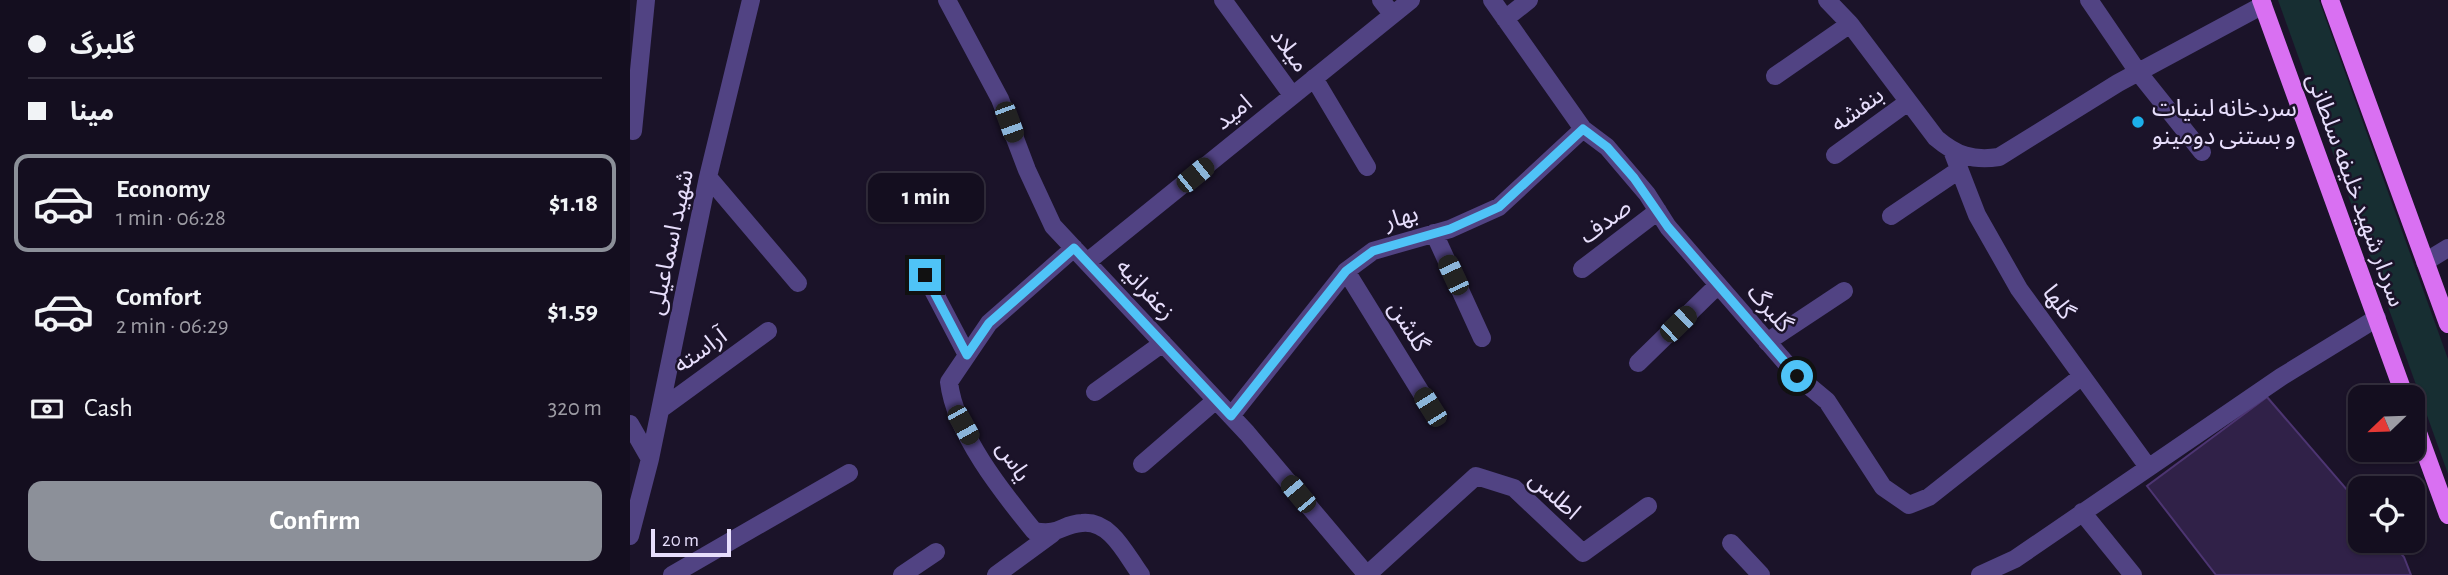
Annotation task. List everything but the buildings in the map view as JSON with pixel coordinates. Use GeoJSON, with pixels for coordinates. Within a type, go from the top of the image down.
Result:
{"type":"FeatureCollection","features":[{"type":"Feature","properties":{"kind":"main road","name":"سردار شهید خلیفه سلطانی"},"geometry":{"type":"LineString","coordinates":[[2330,0],[2448,324]]}},
{"type":"Feature","properties":{"kind":"main road","name":"سردار شهید خلیفه سلطانی"},"geometry":{"type":"LineString","coordinates":[[2262,3],[2401,385]]}},
{"type":"Feature","properties":{"kind":"main road"},"geometry":{"type":"LineString","coordinates":[[2426,455],[2448,515]]}},
{"type":"Feature","properties":{"kind":"street"},"geometry":{"type":"LineString","coordinates":[[632,127],[646,0]]}},
{"type":"Feature","properties":{"kind":"street","name":"شهید اسماعیلی"},"geometry":{"type":"LineString","coordinates":[[630,536],[661,409],[708,177],[751,0]]}},
{"type":"Feature","properties":{"kind":"street","name":"زعفرانیه"},"geometry":{"type":"LineString","coordinates":[[947,0],[1000,99],[1027,170],[1054,226],[1231,416],[1367,575]]}},
{"type":"Feature","properties":{"kind":"street","name":"میلاد"},"geometry":{"type":"LineString","coordinates":[[1223,0],[1292,95]]}},
{"type":"Feature","properties":{"kind":"street","name":"امید"},"geometry":{"type":"LineString","coordinates":[[1087,262],[1314,78],[1387,7],[1411,0]]}},
{"type":"Feature","properties":{"kind":"street","name":"گلبرگ"},"geometry":{"type":"LineString","coordinates":[[1492,0],[1583,129],[1607,147],[1767,342],[1797,376],[1827,401],[1882,487],[1909,505],[1929,496],[2082,376]]}},
{"type":"Feature","properties":{"kind":"street"},"geometry":{"type":"LineString","coordinates":[[1505,19],[1529,0]]}},
{"type":"Feature","properties":{"kind":"street","name":"گلها"},"geometry":{"type":"LineString","coordinates":[[1827,0],[1850,24],[1956,161],[1977,215],[2019,289],[2148,467]]}},
{"type":"Feature","properties":{"kind":"street"},"geometry":{"type":"LineString","coordinates":[[2089,0],[2138,72],[2202,152]]}},
{"type":"Feature","properties":{"kind":"street"},"geometry":{"type":"LineString","coordinates":[[1891,216],[1956,161],[1999,157],[2138,72],[2262,3]]}},
{"type":"Feature","properties":{"kind":"street"},"geometry":{"type":"LineString","coordinates":[[1775,76],[1850,24]]}},
{"type":"Feature","properties":{"kind":"street"},"geometry":{"type":"LineString","coordinates":[[1314,78],[1367,167]]}},
{"type":"Feature","properties":{"kind":"street","name":"بنفشه"},"geometry":{"type":"LineString","coordinates":[[1835,155],[1908,102]]}},
{"type":"Feature","properties":{"kind":"street","name":"بهار"},"geometry":{"type":"LineString","coordinates":[[1231,416],[1346,271],[1373,251],[1434,233],[1499,207],[1583,129]]}},
{"type":"Feature","properties":{"kind":"street"},"geometry":{"type":"LineString","coordinates":[[708,177],[798,283]]}},
{"type":"Feature","properties":{"kind":"street","name":"صدف"},"geometry":{"type":"LineString","coordinates":[[1582,269],[1658,211]]}},
{"type":"Feature","properties":{"kind":"street"},"geometry":{"type":"LineString","coordinates":[[1434,233],[1482,338]]}},
{"type":"Feature","properties":{"kind":"street","name":"یاس"},"geometry":{"type":"LineString","coordinates":[[1052,534],[1034,531],[1000,489],[951,403],[949,382],[989,323],[1074,248]]}},
{"type":"Feature","properties":{"kind":"street"},"geometry":{"type":"LineString","coordinates":[[2425,262],[2448,248]]}},
{"type":"Feature","properties":{"kind":"street","name":"گلشن"},"geometry":{"type":"LineString","coordinates":[[1346,271],[1430,407]]}},
{"type":"Feature","properties":{"kind":"street"},"geometry":{"type":"LineString","coordinates":[[925,275],[967,355]]}},
{"type":"Feature","properties":{"kind":"street"},"geometry":{"type":"LineString","coordinates":[[1638,363],[1718,285]]}},
{"type":"Feature","properties":{"kind":"street"},"geometry":{"type":"LineString","coordinates":[[1767,342],[1844,291]]}},
{"type":"Feature","properties":{"kind":"street"},"geometry":{"type":"LineString","coordinates":[[1980,575],[2015,559],[2281,377],[2377,318]]}},
{"type":"Feature","properties":{"kind":"street","name":"آراسته"},"geometry":{"type":"LineString","coordinates":[[661,409],[768,331]]}},
{"type":"Feature","properties":{"kind":"street"},"geometry":{"type":"LineString","coordinates":[[1095,392],[1163,343]]}},
{"type":"Feature","properties":{"kind":"street"},"geometry":{"type":"LineString","coordinates":[[1142,464],[1216,400]]}},
{"type":"Feature","properties":{"kind":"street"},"geometry":{"type":"LineString","coordinates":[[630,424],[650,459]]}},
{"type":"Feature","properties":{"kind":"street"},"geometry":{"type":"LineString","coordinates":[[672,575],[695,569],[849,473]]}},
{"type":"Feature","properties":{"kind":"street","name":"اطلس"},"geometry":{"type":"LineString","coordinates":[[1367,575],[1476,476],[1514,488],[1583,553],[1647,506]]}},
{"type":"Feature","properties":{"kind":"street"},"geometry":{"type":"LineString","coordinates":[[2082,512],[2133,575]]}},
{"type":"Feature","properties":{"kind":"street"},"geometry":{"type":"LineString","coordinates":[[996,575],[1052,534],[1082,522],[1107,529],[1140,575]]}},
{"type":"Feature","properties":{"kind":"street"},"geometry":{"type":"LineString","coordinates":[[1731,543],[1761,575]]}},
{"type":"Feature","properties":{"kind":"street"},"geometry":{"type":"LineString","coordinates":[[902,575],[936,552]]}},
{"type":"Feature","properties":{"kind":"green space"},"geometry":{"type":"Polygon","coordinates":[[[2278,0],[2319,0],[2448,359],[2448,474],[2426,413],[2426,385],[2416,385],[2278,0]]]}},
{"type":"Feature","properties":{"kind":"place","name":"سردخانه لبنیات و بستنی دومینو"},"geometry":{"type":"Point","coordinates":[2138,122]}},
{"type":"Feature","properties":{"kind":"route"},"geometry":{"type":"LineString","coordinates":[[925,275],[967,355],[989,323],[1074,248],[1231,416],[1346,271],[1373,251],[1450,229],[1499,207],[1583,129],[1607,147],[1634,178],[1668,227],[1797,376]]}}]}
